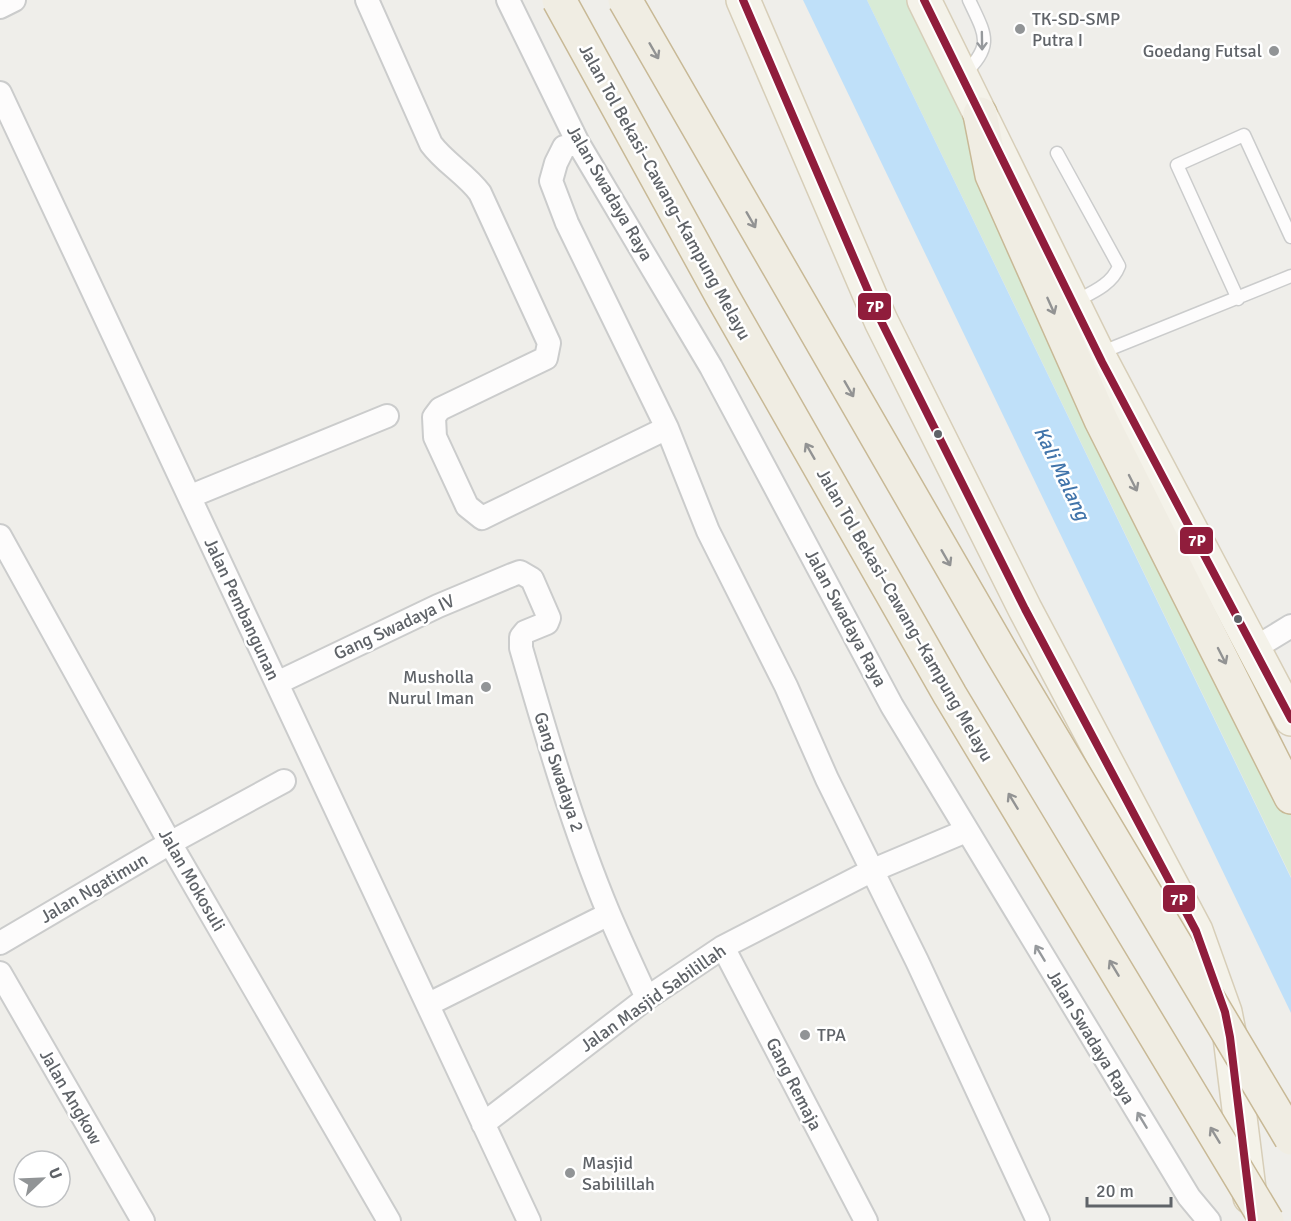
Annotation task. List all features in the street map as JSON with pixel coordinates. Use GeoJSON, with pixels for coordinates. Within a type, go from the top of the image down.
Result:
{"type":"FeatureCollection","features":[{"type":"Feature","properties":{"kind":"highway","name":"Jalan Tol Bekasi–Cawang–Kampung Melayu"},"geometry":{"type":"LineString","coordinates":[[559,0],[721,294],[950,695],[1267,1221]]}},
{"type":"Feature","properties":{"kind":"highway"},"geometry":{"type":"LineString","coordinates":[[625,0],[1001,652],[1291,1138]]}},
{"type":"Feature","properties":{"kind":"highway"},"geometry":{"type":"LineString","coordinates":[[980,114],[992,175],[1101,420],[1291,797]]}},
{"type":"Feature","properties":{"kind":"main road"},"geometry":{"type":"LineString","coordinates":[[743,0],[881,321],[1025,609],[1196,931],[1225,1012],[1230,1037],[1252,1221]]}},
{"type":"Feature","properties":{"kind":"main road"},"geometry":{"type":"LineString","coordinates":[[924,0],[1098,354],[1291,719]]}},
{"type":"Feature","properties":{"kind":"street"},"geometry":{"type":"LineString","coordinates":[[0,7],[14,0]]}},
{"type":"Feature","properties":{"kind":"street"},"geometry":{"type":"LineString","coordinates":[[367,0],[431,144],[439,155],[471,181],[480,194],[549,343],[546,358],[440,410],[434,417],[435,437],[467,506],[482,518],[667,429]]}},
{"type":"Feature","properties":{"kind":"street","name":"Jalan Swadaya Raya"},"geometry":{"type":"LineString","coordinates":[[508,0],[579,143],[711,367],[892,706],[1189,1197],[1209,1221]]}},
{"type":"Feature","properties":{"kind":"street","name":"Jalan Pembangunan"},"geometry":{"type":"LineString","coordinates":[[0,93],[529,1221]]}},
{"type":"Feature","properties":{"kind":"street"},"geometry":{"type":"LineString","coordinates":[[579,143],[564,147],[551,181],[567,223],[667,429],[708,531],[786,686],[871,871],[916,961],[1038,1221]]}},
{"type":"Feature","properties":{"kind":"street"},"geometry":{"type":"LineString","coordinates":[[190,496],[387,416]]}},
{"type":"Feature","properties":{"kind":"street","name":"Jalan Mokosuli"},"geometry":{"type":"LineString","coordinates":[[0,536],[170,843],[389,1221]]}},
{"type":"Feature","properties":{"kind":"street","name":"Gang Swadaya 2"},"geometry":{"type":"LineString","coordinates":[[512,575],[520,572],[532,579],[548,612],[547,623],[525,632],[521,637],[521,648],[554,766],[609,914],[647,998]]}},
{"type":"Feature","properties":{"kind":"street","name":"Gang Swadaya IV"},"geometry":{"type":"LineString","coordinates":[[277,683],[438,606],[512,575]]}},
{"type":"Feature","properties":{"kind":"street"},"geometry":{"type":"LineString","coordinates":[[1255,648],[1291,626]]}},
{"type":"Feature","properties":{"kind":"street","name":"Jalan Ngatimun"},"geometry":{"type":"LineString","coordinates":[[0,944],[170,843],[284,781]]}},
{"type":"Feature","properties":{"kind":"street","name":"Jalan Masjid Sabilillah"},"geometry":{"type":"LineString","coordinates":[[483,1124],[647,998],[723,947],[871,871],[966,831]]}},
{"type":"Feature","properties":{"kind":"street"},"geometry":{"type":"LineString","coordinates":[[429,1004],[609,914]]}},
{"type":"Feature","properties":{"kind":"street","name":"Gang Remaja"},"geometry":{"type":"LineString","coordinates":[[723,947],[866,1221]]}},
{"type":"Feature","properties":{"kind":"street","name":"Jalan Angkow"},"geometry":{"type":"LineString","coordinates":[[0,973],[142,1221]]}},
{"type":"Feature","properties":{"kind":"lane"},"geometry":{"type":"LineString","coordinates":[[961,76],[981,57],[984,40],[980,24],[969,0]]}},
{"type":"Feature","properties":{"kind":"lane"},"geometry":{"type":"LineString","coordinates":[[1238,298],[1177,165],[1244,135],[1291,237]]}},
{"type":"Feature","properties":{"kind":"lane"},"geometry":{"type":"LineString","coordinates":[[1057,153],[1119,266],[1116,274],[1098,290],[1073,302]]}},
{"type":"Feature","properties":{"kind":"lane"},"geometry":{"type":"LineString","coordinates":[[1098,354],[1291,276]]}},
{"type":"Feature","properties":{"kind":"green space"},"geometry":{"type":"Polygon","coordinates":[[[867,0],[924,0],[1291,799],[1291,877],[867,0]]]}},
{"type":"Feature","properties":{"kind":"water","name":"Kali Malang"},"geometry":{"type":"Polygon","coordinates":[[[803,0],[867,0],[1291,878],[1291,1013],[803,0]]]}},
{"type":"Feature","properties":{"kind":"transit line","name":"7P"},"geometry":{"type":"LineString","coordinates":[[743,0],[881,321],[1025,609],[1196,931],[1225,1012],[1230,1037],[1252,1221]]}},
{"type":"Feature","properties":{"kind":"transit line","name":"7P"},"geometry":{"type":"LineString","coordinates":[[924,0],[1102,362],[1291,719]]}},
{"type":"Feature","properties":{"kind":"place","name":"TK-SD-SMP Putra I"},"geometry":{"type":"Point","coordinates":[1020,29]}},
{"type":"Feature","properties":{"kind":"place","name":"Goedang Futsal"},"geometry":{"type":"Point","coordinates":[1274,51]}},
{"type":"Feature","properties":{"kind":"place","name":"Musholla Nurul Iman"},"geometry":{"type":"Point","coordinates":[486,687]}},
{"type":"Feature","properties":{"kind":"place","name":"TPA"},"geometry":{"type":"Point","coordinates":[805,1035]}},
{"type":"Feature","properties":{"kind":"place","name":"Masjid Sabilillah"},"geometry":{"type":"Point","coordinates":[570,1173]}}]}
